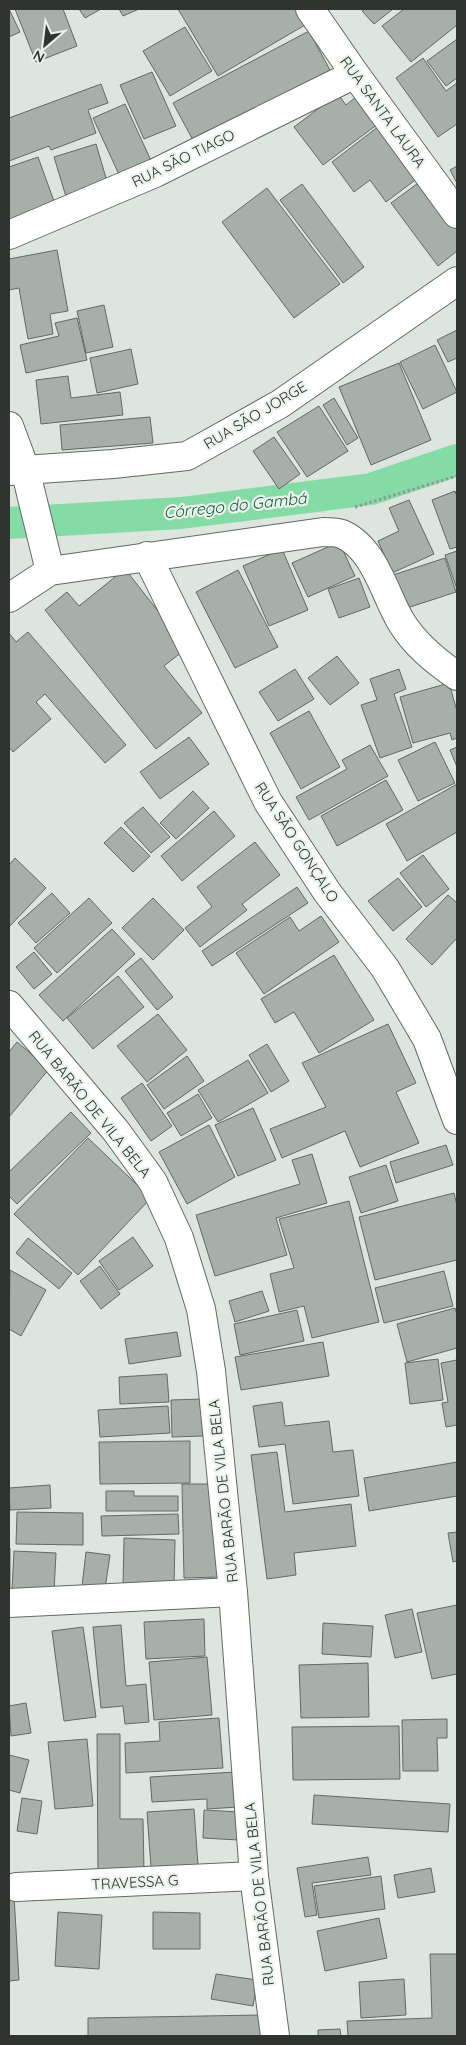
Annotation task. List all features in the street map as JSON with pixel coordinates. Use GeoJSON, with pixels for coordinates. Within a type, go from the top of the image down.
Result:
{"type":"FeatureCollection","features":[{"type":"Feature","properties":{"kind":"street","name":"RUA SANTA LAURA"},"geometry":{"type":"LineString","coordinates":[[310,9],[457,214]]}},
{"type":"Feature","properties":{"kind":"street","name":"RUA SÃO TIAGO"},"geometry":{"type":"LineString","coordinates":[[9,235],[155,173],[355,74]]}},
{"type":"Feature","properties":{"kind":"street","name":"RUA SÃO JORGE"},"geometry":{"type":"LineString","coordinates":[[21,477],[187,456],[280,404],[457,281]]}},
{"type":"Feature","properties":{"kind":"street"},"geometry":{"type":"LineString","coordinates":[[9,426],[21,477],[48,565]]}},
{"type":"Feature","properties":{"kind":"street"},"geometry":{"type":"LineString","coordinates":[[9,598],[48,565],[147,556],[332,532],[341,533],[352,540],[364,553],[375,570],[400,620],[416,643],[440,665],[457,676]]}},
{"type":"Feature","properties":{"kind":"street","name":"RUA SÃO GONÇALO"},"geometry":{"type":"LineString","coordinates":[[147,556],[268,802],[327,892],[385,968],[427,1039],[457,1120]]}},
{"type":"Feature","properties":{"kind":"street","name":"RUA BARÃO DE VILA BELA"},"geometry":{"type":"LineString","coordinates":[[10,1010],[116,1131],[153,1182],[179,1238],[201,1309],[211,1372],[233,1592],[254,1876],[275,2036]]}},
{"type":"Feature","properties":{"kind":"street"},"geometry":{"type":"LineString","coordinates":[[9,1604],[233,1592]]}},
{"type":"Feature","properties":{"kind":"street","name":"TRAVESSA G"},"geometry":{"type":"LineString","coordinates":[[16,1887],[254,1876]]}},
{"type":"Feature","properties":{"kind":"path"},"geometry":{"type":"LineString","coordinates":[[332,532],[336,513],[457,476]]}},
{"type":"Feature","properties":{"kind":"building"},"geometry":{"type":"Polygon","coordinates":[[[9,9],[20,32],[9,37],[9,9]]]}},
{"type":"Feature","properties":{"kind":"building"},"geometry":{"type":"Polygon","coordinates":[[[15,9],[63,9],[77,46],[36,62],[15,9]]]}},
{"type":"Feature","properties":{"kind":"building"},"geometry":{"type":"Polygon","coordinates":[[[79,9],[101,9],[85,18],[79,9]]]}},
{"type":"Feature","properties":{"kind":"building"},"geometry":{"type":"Polygon","coordinates":[[[119,9],[139,9],[123,16],[119,9]]]}},
{"type":"Feature","properties":{"kind":"building"},"geometry":{"type":"Polygon","coordinates":[[[178,9],[296,9],[305,25],[218,76],[178,9]]]}},
{"type":"Feature","properties":{"kind":"building"},"geometry":{"type":"Polygon","coordinates":[[[365,9],[393,9],[374,24],[362,11],[365,9]]]}},
{"type":"Feature","properties":{"kind":"building"},"geometry":{"type":"Polygon","coordinates":[[[404,9],[457,9],[457,25],[411,62],[382,26],[404,9]]]}},
{"type":"Feature","properties":{"kind":"building"},"geometry":{"type":"Polygon","coordinates":[[[185,27],[212,71],[170,96],[143,51],[185,27]]]}},
{"type":"Feature","properties":{"kind":"building"},"geometry":{"type":"Polygon","coordinates":[[[309,31],[331,72],[195,144],[173,103],[309,31]]]}},
{"type":"Feature","properties":{"kind":"building"},"geometry":{"type":"Polygon","coordinates":[[[457,39],[457,78],[446,86],[427,61],[457,39]]]}},
{"type":"Feature","properties":{"kind":"building"},"geometry":{"type":"Polygon","coordinates":[[[423,58],[446,91],[457,83],[457,124],[438,137],[396,78],[423,58]]]}},
{"type":"Feature","properties":{"kind":"building"},"geometry":{"type":"Polygon","coordinates":[[[152,72],[176,126],[144,139],[120,85],[152,72]]]}},
{"type":"Feature","properties":{"kind":"building"},"geometry":{"type":"Polygon","coordinates":[[[101,84],[108,103],[88,110],[96,133],[51,150],[49,146],[9,161],[9,118],[101,84]]]}},
{"type":"Feature","properties":{"kind":"building"},"geometry":{"type":"Polygon","coordinates":[[[361,93],[382,121],[323,165],[294,127],[338,94],[346,105],[361,93]]]}},
{"type":"Feature","properties":{"kind":"building"},"geometry":{"type":"Polygon","coordinates":[[[125,104],[154,167],[122,181],[93,118],[125,104]]]}},
{"type":"Feature","properties":{"kind":"building"},"geometry":{"type":"Polygon","coordinates":[[[383,123],[422,175],[386,202],[370,180],[354,192],[332,162],[383,123]]]}},
{"type":"Feature","properties":{"kind":"building"},"geometry":{"type":"Polygon","coordinates":[[[96,144],[109,188],[67,200],[54,157],[96,144]]]}},
{"type":"Feature","properties":{"kind":"building"},"geometry":{"type":"Polygon","coordinates":[[[38,157],[55,204],[9,220],[9,167],[38,157]]]}},
{"type":"Feature","properties":{"kind":"building"},"geometry":{"type":"Polygon","coordinates":[[[457,166],[457,183],[450,170],[457,166]]]}},
{"type":"Feature","properties":{"kind":"building"},"geometry":{"type":"Polygon","coordinates":[[[425,178],[457,220],[457,251],[438,266],[391,203],[425,178]]]}},
{"type":"Feature","properties":{"kind":"building"},"geometry":{"type":"Polygon","coordinates":[[[302,184],[364,267],[343,283],[280,200],[302,184]]]}},
{"type":"Feature","properties":{"kind":"building"},"geometry":{"type":"Polygon","coordinates":[[[267,188],[340,284],[294,318],[222,222],[267,188]]]}},
{"type":"Feature","properties":{"kind":"building"},"geometry":{"type":"Polygon","coordinates":[[[57,250],[68,311],[50,314],[53,334],[28,339],[19,288],[9,290],[9,259],[57,250]]]}},
{"type":"Feature","properties":{"kind":"building"},"geometry":{"type":"Polygon","coordinates":[[[104,305],[113,347],[86,353],[77,311],[104,305]]]}},
{"type":"Feature","properties":{"kind":"building"},"geometry":{"type":"Polygon","coordinates":[[[77,318],[87,360],[26,373],[20,345],[59,336],[55,323],[77,318]]]}},
{"type":"Feature","properties":{"kind":"building"},"geometry":{"type":"Polygon","coordinates":[[[457,330],[457,358],[448,362],[437,340],[457,330]]]}},
{"type":"Feature","properties":{"kind":"building"},"geometry":{"type":"Polygon","coordinates":[[[435,345],[457,392],[423,409],[400,362],[435,345]]]}},
{"type":"Feature","properties":{"kind":"building"},"geometry":{"type":"Polygon","coordinates":[[[131,349],[138,384],[97,393],[90,358],[131,349]]]}},
{"type":"Feature","properties":{"kind":"building"},"geometry":{"type":"Polygon","coordinates":[[[399,363],[431,440],[371,465],[339,387],[399,363]]]}},
{"type":"Feature","properties":{"kind":"building"},"geometry":{"type":"Polygon","coordinates":[[[68,376],[71,398],[120,392],[123,415],[41,424],[36,380],[68,376]]]}},
{"type":"Feature","properties":{"kind":"building"},"geometry":{"type":"Polygon","coordinates":[[[334,398],[358,438],[347,445],[323,405],[334,398]]]}},
{"type":"Feature","properties":{"kind":"building"},"geometry":{"type":"Polygon","coordinates":[[[319,406],[348,451],[307,477],[277,432],[319,406]]]}},
{"type":"Feature","properties":{"kind":"building"},"geometry":{"type":"Polygon","coordinates":[[[150,417],[153,443],[62,450],[60,425],[150,417]]]}},
{"type":"Feature","properties":{"kind":"building"},"geometry":{"type":"Polygon","coordinates":[[[274,437],[300,474],[279,489],[253,451],[274,437]]]}},
{"type":"Feature","properties":{"kind":"building"},"geometry":{"type":"Polygon","coordinates":[[[455,491],[457,497],[457,547],[450,549],[432,500],[455,491]]]}},
{"type":"Feature","properties":{"kind":"building"},"geometry":{"type":"Polygon","coordinates":[[[409,500],[434,554],[392,573],[378,541],[399,531],[389,508],[409,500]]]}},
{"type":"Feature","properties":{"kind":"building"},"geometry":{"type":"Polygon","coordinates":[[[339,542],[355,576],[308,597],[292,563],[339,542]]]}},
{"type":"Feature","properties":{"kind":"building"},"geometry":{"type":"Polygon","coordinates":[[[282,549],[308,610],[269,626],[243,566],[282,549]]]}},
{"type":"Feature","properties":{"kind":"building"},"geometry":{"type":"Polygon","coordinates":[[[457,551],[457,589],[445,555],[457,551]]]}},
{"type":"Feature","properties":{"kind":"building"},"geometry":{"type":"Polygon","coordinates":[[[445,558],[456,592],[401,610],[390,576],[445,558]]]}},
{"type":"Feature","properties":{"kind":"building"},"geometry":{"type":"Polygon","coordinates":[[[125,569],[187,648],[164,666],[202,713],[156,749],[45,610],[67,592],[79,606],[125,569]]]}},
{"type":"Feature","properties":{"kind":"building"},"geometry":{"type":"Polygon","coordinates":[[[238,570],[278,647],[235,668],[196,592],[238,570]]]}},
{"type":"Feature","properties":{"kind":"building"},"geometry":{"type":"Polygon","coordinates":[[[359,578],[370,607],[339,618],[328,589],[359,578]]]}},
{"type":"Feature","properties":{"kind":"building"},"geometry":{"type":"Polygon","coordinates":[[[28,632],[126,745],[105,763],[45,694],[36,702],[51,719],[13,752],[9,747],[9,633],[16,642],[28,632]]]}},
{"type":"Feature","properties":{"kind":"building"},"geometry":{"type":"Polygon","coordinates":[[[337,656],[359,683],[330,705],[308,678],[337,656]]]}},
{"type":"Feature","properties":{"kind":"building"},"geometry":{"type":"Polygon","coordinates":[[[295,669],[314,699],[278,721],[259,692],[295,669]]]}},
{"type":"Feature","properties":{"kind":"building"},"geometry":{"type":"Polygon","coordinates":[[[399,669],[406,689],[394,694],[412,747],[380,758],[361,705],[377,700],[370,679],[399,669]]]}},
{"type":"Feature","properties":{"kind":"building"},"geometry":{"type":"Polygon","coordinates":[[[449,683],[457,711],[457,738],[452,740],[450,733],[413,743],[400,697],[449,683]]]}},
{"type":"Feature","properties":{"kind":"building"},"geometry":{"type":"Polygon","coordinates":[[[309,711],[340,767],[301,789],[270,733],[309,711]]]}},
{"type":"Feature","properties":{"kind":"building"},"geometry":{"type":"Polygon","coordinates":[[[189,737],[209,764],[160,799],[140,772],[189,737]]]}},
{"type":"Feature","properties":{"kind":"building"},"geometry":{"type":"Polygon","coordinates":[[[435,742],[455,783],[418,801],[398,760],[435,742]]]}},
{"type":"Feature","properties":{"kind":"building"},"geometry":{"type":"Polygon","coordinates":[[[370,745],[388,776],[309,820],[296,797],[347,769],[342,760],[370,745]]]}},
{"type":"Feature","properties":{"kind":"building"},"geometry":{"type":"Polygon","coordinates":[[[457,747],[457,767],[450,750],[457,747]]]}},
{"type":"Feature","properties":{"kind":"building"},"geometry":{"type":"Polygon","coordinates":[[[386,780],[403,810],[337,846],[321,816],[386,780]]]}},
{"type":"Feature","properties":{"kind":"building"},"geometry":{"type":"Polygon","coordinates":[[[457,784],[457,832],[407,861],[386,824],[457,784]]]}},
{"type":"Feature","properties":{"kind":"building"},"geometry":{"type":"Polygon","coordinates":[[[193,791],[209,808],[176,839],[160,823],[193,791]]]}},
{"type":"Feature","properties":{"kind":"building"},"geometry":{"type":"Polygon","coordinates":[[[143,807],[170,837],[151,853],[124,823],[143,807]]]}},
{"type":"Feature","properties":{"kind":"building"},"geometry":{"type":"Polygon","coordinates":[[[214,811],[235,836],[182,881],[161,856],[214,811]]]}},
{"type":"Feature","properties":{"kind":"building"},"geometry":{"type":"Polygon","coordinates":[[[121,827],[150,856],[133,872],[104,843],[121,827]]]}},
{"type":"Feature","properties":{"kind":"building"},"geometry":{"type":"Polygon","coordinates":[[[255,842],[280,875],[242,904],[247,910],[200,947],[185,928],[212,907],[197,887],[255,842]]]}},
{"type":"Feature","properties":{"kind":"building"},"geometry":{"type":"Polygon","coordinates":[[[423,855],[449,889],[426,907],[400,873],[423,855]]]}},
{"type":"Feature","properties":{"kind":"building"},"geometry":{"type":"Polygon","coordinates":[[[15,858],[46,888],[9,927],[9,865],[15,858]]]}},
{"type":"Feature","properties":{"kind":"building"},"geometry":{"type":"Polygon","coordinates":[[[398,878],[422,907],[393,931],[368,901],[398,878]]]}},
{"type":"Feature","properties":{"kind":"building"},"geometry":{"type":"Polygon","coordinates":[[[297,887],[308,903],[212,966],[202,951],[297,887]]]}},
{"type":"Feature","properties":{"kind":"building"},"geometry":{"type":"Polygon","coordinates":[[[52,893],[70,913],[36,943],[18,923],[52,893]]]}},
{"type":"Feature","properties":{"kind":"building"},"geometry":{"type":"Polygon","coordinates":[[[448,895],[457,903],[457,938],[432,965],[406,939],[448,895]]]}},
{"type":"Feature","properties":{"kind":"building"},"geometry":{"type":"Polygon","coordinates":[[[89,898],[112,923],[57,973],[34,948],[89,898]]]}},
{"type":"Feature","properties":{"kind":"building"},"geometry":{"type":"Polygon","coordinates":[[[153,898],[184,930],[153,960],[122,928],[153,898]]]}},
{"type":"Feature","properties":{"kind":"building"},"geometry":{"type":"Polygon","coordinates":[[[321,916],[339,942],[264,994],[236,953],[290,917],[299,931],[321,916]]]}},
{"type":"Feature","properties":{"kind":"building"},"geometry":{"type":"Polygon","coordinates":[[[112,929],[135,954],[63,1021],[39,995],[112,929]]]}},
{"type":"Feature","properties":{"kind":"building"},"geometry":{"type":"Polygon","coordinates":[[[34,952],[52,974],[34,989],[16,967],[34,952]]]}},
{"type":"Feature","properties":{"kind":"building"},"geometry":{"type":"Polygon","coordinates":[[[334,955],[374,1020],[319,1053],[294,1012],[275,1023],[261,999],[334,955]]]}},
{"type":"Feature","properties":{"kind":"building"},"geometry":{"type":"Polygon","coordinates":[[[141,958],[173,997],[157,1010],[125,971],[141,958]]]}},
{"type":"Feature","properties":{"kind":"building"},"geometry":{"type":"Polygon","coordinates":[[[118,976],[144,1007],[93,1049],[67,1018],[118,976]]]}},
{"type":"Feature","properties":{"kind":"building"},"geometry":{"type":"Polygon","coordinates":[[[158,1014],[187,1050],[147,1082],[117,1046],[158,1014]]]}},
{"type":"Feature","properties":{"kind":"building"},"geometry":{"type":"Polygon","coordinates":[[[388,1024],[416,1083],[396,1092],[419,1143],[360,1167],[345,1131],[282,1158],[270,1129],[326,1107],[302,1063],[388,1024]]]}},
{"type":"Feature","properties":{"kind":"building"},"geometry":{"type":"Polygon","coordinates":[[[17,1042],[49,1069],[9,1117],[9,1052],[17,1042]]]}},
{"type":"Feature","properties":{"kind":"building"},"geometry":{"type":"Polygon","coordinates":[[[267,1044],[289,1081],[271,1092],[249,1055],[267,1044]]]}},
{"type":"Feature","properties":{"kind":"building"},"geometry":{"type":"Polygon","coordinates":[[[187,1056],[204,1081],[164,1109],[147,1085],[187,1056]]]}},
{"type":"Feature","properties":{"kind":"building"},"geometry":{"type":"Polygon","coordinates":[[[248,1060],[268,1093],[218,1122],[198,1090],[248,1060]]]}},
{"type":"Feature","properties":{"kind":"building"},"geometry":{"type":"Polygon","coordinates":[[[142,1083],[172,1126],[151,1141],[121,1098],[142,1083]]]}},
{"type":"Feature","properties":{"kind":"building"},"geometry":{"type":"Polygon","coordinates":[[[198,1094],[212,1118],[181,1136],[167,1113],[198,1094]]]}},
{"type":"Feature","properties":{"kind":"building"},"geometry":{"type":"Polygon","coordinates":[[[253,1108],[276,1160],[238,1176],[215,1125],[253,1108]]]}},
{"type":"Feature","properties":{"kind":"building"},"geometry":{"type":"Polygon","coordinates":[[[71,1112],[91,1133],[17,1204],[9,1196],[9,1172],[71,1112]]]}},
{"type":"Feature","properties":{"kind":"building"},"geometry":{"type":"Polygon","coordinates":[[[209,1125],[235,1177],[187,1204],[159,1152],[209,1125]]]}},
{"type":"Feature","properties":{"kind":"building"},"geometry":{"type":"Polygon","coordinates":[[[88,1138],[151,1198],[78,1275],[14,1214],[88,1138]]]}},
{"type":"Feature","properties":{"kind":"building"},"geometry":{"type":"Polygon","coordinates":[[[446,1145],[453,1165],[396,1183],[390,1162],[446,1145]]]}},
{"type":"Feature","properties":{"kind":"building"},"geometry":{"type":"Polygon","coordinates":[[[312,1154],[327,1203],[276,1218],[287,1255],[215,1276],[196,1215],[300,1184],[292,1160],[312,1154]]]}},
{"type":"Feature","properties":{"kind":"building"},"geometry":{"type":"Polygon","coordinates":[[[386,1165],[398,1201],[361,1213],[349,1177],[386,1165]]]}},
{"type":"Feature","properties":{"kind":"building"},"geometry":{"type":"Polygon","coordinates":[[[454,1193],[457,1206],[457,1260],[375,1280],[359,1217],[454,1193]]]}},
{"type":"Feature","properties":{"kind":"building"},"geometry":{"type":"Polygon","coordinates":[[[349,1201],[379,1322],[312,1338],[304,1306],[279,1312],[270,1274],[294,1268],[279,1219],[349,1201]]]}},
{"type":"Feature","properties":{"kind":"building"},"geometry":{"type":"Polygon","coordinates":[[[133,1237],[153,1266],[119,1290],[99,1261],[133,1237]]]}},
{"type":"Feature","properties":{"kind":"building"},"geometry":{"type":"Polygon","coordinates":[[[28,1238],[72,1273],[59,1289],[16,1253],[28,1238]]]}},
{"type":"Feature","properties":{"kind":"building"},"geometry":{"type":"Polygon","coordinates":[[[100,1266],[120,1294],[101,1309],[80,1281],[100,1266]]]}},
{"type":"Feature","properties":{"kind":"building"},"geometry":{"type":"Polygon","coordinates":[[[10,1270],[46,1290],[21,1336],[9,1329],[10,1270]]]}},
{"type":"Feature","properties":{"kind":"building"},"geometry":{"type":"Polygon","coordinates":[[[444,1271],[453,1306],[384,1323],[375,1288],[444,1271]]]}},
{"type":"Feature","properties":{"kind":"building"},"geometry":{"type":"Polygon","coordinates":[[[262,1291],[269,1311],[235,1322],[229,1301],[262,1291]]]}},
{"type":"Feature","properties":{"kind":"building"},"geometry":{"type":"Polygon","coordinates":[[[455,1308],[457,1315],[457,1348],[407,1362],[397,1324],[455,1308]]]}},
{"type":"Feature","properties":{"kind":"building"},"geometry":{"type":"Polygon","coordinates":[[[297,1310],[304,1341],[240,1355],[234,1324],[297,1310]]]}},
{"type":"Feature","properties":{"kind":"building"},"geometry":{"type":"Polygon","coordinates":[[[177,1332],[181,1356],[129,1364],[125,1339],[177,1332]]]}},
{"type":"Feature","properties":{"kind":"building"},"geometry":{"type":"Polygon","coordinates":[[[323,1342],[329,1376],[241,1390],[235,1357],[323,1342]]]}},
{"type":"Feature","properties":{"kind":"building"},"geometry":{"type":"Polygon","coordinates":[[[438,1359],[443,1400],[410,1404],[405,1363],[438,1359]]]}},
{"type":"Feature","properties":{"kind":"building"},"geometry":{"type":"Polygon","coordinates":[[[457,1360],[457,1425],[446,1427],[442,1403],[448,1402],[441,1363],[457,1360]]]}},
{"type":"Feature","properties":{"kind":"building"},"geometry":{"type":"Polygon","coordinates":[[[167,1374],[169,1402],[120,1404],[119,1377],[167,1374]]]}},
{"type":"Feature","properties":{"kind":"building"},"geometry":{"type":"Polygon","coordinates":[[[203,1399],[203,1436],[172,1437],[171,1400],[203,1399]]]}},
{"type":"Feature","properties":{"kind":"building"},"geometry":{"type":"Polygon","coordinates":[[[282,1402],[285,1426],[329,1421],[333,1452],[353,1450],[359,1496],[293,1504],[285,1444],[259,1447],[253,1406],[282,1402]]]}},
{"type":"Feature","properties":{"kind":"building"},"geometry":{"type":"Polygon","coordinates":[[[168,1406],[170,1433],[100,1437],[98,1410],[168,1406]]]}},
{"type":"Feature","properties":{"kind":"building"},"geometry":{"type":"Polygon","coordinates":[[[190,1441],[190,1483],[100,1484],[99,1442],[190,1441]]]}},
{"type":"Feature","properties":{"kind":"building"},"geometry":{"type":"Polygon","coordinates":[[[277,1452],[285,1512],[351,1504],[356,1546],[294,1553],[296,1575],[267,1579],[251,1455],[277,1452]]]}},
{"type":"Feature","properties":{"kind":"building"},"geometry":{"type":"Polygon","coordinates":[[[457,1462],[457,1496],[369,1511],[364,1478],[457,1462]]]}},
{"type":"Feature","properties":{"kind":"building"},"geometry":{"type":"Polygon","coordinates":[[[182,1484],[217,1484],[219,1577],[184,1578],[182,1484]]]}},
{"type":"Feature","properties":{"kind":"building"},"geometry":{"type":"Polygon","coordinates":[[[50,1485],[51,1508],[10,1510],[9,1488],[50,1485]]]}},
{"type":"Feature","properties":{"kind":"building"},"geometry":{"type":"Polygon","coordinates":[[[106,1491],[134,1491],[134,1496],[178,1496],[178,1511],[106,1511],[106,1491]]]}},
{"type":"Feature","properties":{"kind":"building"},"geometry":{"type":"Polygon","coordinates":[[[17,1512],[83,1513],[83,1545],[16,1544],[17,1512]]]}},
{"type":"Feature","properties":{"kind":"building"},"geometry":{"type":"Polygon","coordinates":[[[178,1514],[179,1534],[102,1536],[101,1516],[178,1514]]]}},
{"type":"Feature","properties":{"kind":"building"},"geometry":{"type":"Polygon","coordinates":[[[457,1532],[457,1561],[453,1562],[448,1533],[457,1532]]]}},
{"type":"Feature","properties":{"kind":"building"},"geometry":{"type":"Polygon","coordinates":[[[124,1538],[175,1540],[174,1587],[123,1585],[124,1538]]]}},
{"type":"Feature","properties":{"kind":"building"},"geometry":{"type":"Polygon","coordinates":[[[10,1548],[10,1593],[9,1593],[10,1548]]]}},
{"type":"Feature","properties":{"kind":"building"},"geometry":{"type":"Polygon","coordinates":[[[14,1551],[56,1553],[54,1592],[12,1590],[14,1551]]]}},
{"type":"Feature","properties":{"kind":"building"},"geometry":{"type":"Polygon","coordinates":[[[86,1552],[110,1555],[105,1589],[82,1586],[86,1552]]]}},
{"type":"Feature","properties":{"kind":"building"},"geometry":{"type":"Polygon","coordinates":[[[457,1605],[457,1674],[432,1679],[417,1613],[457,1605]]]}},
{"type":"Feature","properties":{"kind":"building"},"geometry":{"type":"Polygon","coordinates":[[[412,1609],[422,1652],[395,1658],[385,1615],[412,1609]]]}},
{"type":"Feature","properties":{"kind":"building"},"geometry":{"type":"Polygon","coordinates":[[[204,1619],[205,1656],[146,1659],[144,1622],[204,1619]]]}},
{"type":"Feature","properties":{"kind":"building"},"geometry":{"type":"Polygon","coordinates":[[[323,1623],[373,1626],[371,1657],[322,1654],[323,1623]]]}},
{"type":"Feature","properties":{"kind":"building"},"geometry":{"type":"Polygon","coordinates":[[[121,1625],[126,1686],[146,1684],[149,1722],[125,1724],[123,1706],[101,1708],[93,1627],[121,1625]]]}},
{"type":"Feature","properties":{"kind":"building"},"geometry":{"type":"Polygon","coordinates":[[[83,1627],[96,1717],[64,1721],[52,1631],[83,1627]]]}},
{"type":"Feature","properties":{"kind":"building"},"geometry":{"type":"Polygon","coordinates":[[[207,1657],[212,1715],[154,1720],[149,1662],[207,1657]]]}},
{"type":"Feature","properties":{"kind":"building"},"geometry":{"type":"Polygon","coordinates":[[[368,1663],[369,1717],[301,1718],[299,1665],[368,1663]]]}},
{"type":"Feature","properties":{"kind":"building"},"geometry":{"type":"Polygon","coordinates":[[[26,1703],[31,1733],[11,1736],[9,1706],[26,1703]]]}},
{"type":"Feature","properties":{"kind":"building"},"geometry":{"type":"Polygon","coordinates":[[[219,1718],[223,1768],[126,1773],[125,1743],[160,1741],[159,1722],[219,1718]]]}},
{"type":"Feature","properties":{"kind":"building"},"geometry":{"type":"Polygon","coordinates":[[[447,1719],[447,1738],[437,1738],[438,1771],[403,1771],[402,1720],[447,1719]]]}},
{"type":"Feature","properties":{"kind":"building"},"geometry":{"type":"Polygon","coordinates":[[[399,1726],[400,1779],[293,1780],[292,1727],[399,1726]]]}},
{"type":"Feature","properties":{"kind":"building"},"geometry":{"type":"Polygon","coordinates":[[[97,1734],[120,1734],[120,1819],[143,1819],[144,1872],[98,1872],[97,1734]]]}},
{"type":"Feature","properties":{"kind":"building"},"geometry":{"type":"Polygon","coordinates":[[[87,1739],[93,1806],[55,1809],[48,1742],[87,1739]]]}},
{"type":"Feature","properties":{"kind":"building"},"geometry":{"type":"Polygon","coordinates":[[[9,1755],[29,1760],[20,1793],[9,1790],[9,1755]]]}},
{"type":"Feature","properties":{"kind":"building"},"geometry":{"type":"Polygon","coordinates":[[[235,1772],[238,1807],[207,1809],[207,1799],[152,1802],[150,1777],[235,1772]]]}},
{"type":"Feature","properties":{"kind":"building"},"geometry":{"type":"Polygon","coordinates":[[[314,1795],[450,1804],[448,1832],[312,1824],[314,1795]]]}},
{"type":"Feature","properties":{"kind":"building"},"geometry":{"type":"Polygon","coordinates":[[[22,1798],[42,1801],[37,1834],[17,1831],[22,1798]]]}},
{"type":"Feature","properties":{"kind":"building"},"geometry":{"type":"Polygon","coordinates":[[[194,1809],[198,1865],[151,1867],[147,1812],[194,1809]]]}},
{"type":"Feature","properties":{"kind":"building"},"geometry":{"type":"Polygon","coordinates":[[[204,1810],[240,1812],[238,1840],[203,1838],[204,1810]]]}},
{"type":"Feature","properties":{"kind":"building"},"geometry":{"type":"Polygon","coordinates":[[[368,1857],[371,1875],[312,1883],[317,1915],[305,1917],[297,1868],[368,1857]]]}},
{"type":"Feature","properties":{"kind":"building"},"geometry":{"type":"Polygon","coordinates":[[[431,1868],[435,1892],[398,1898],[394,1875],[431,1868]]]}},
{"type":"Feature","properties":{"kind":"building"},"geometry":{"type":"Polygon","coordinates":[[[381,1876],[385,1909],[319,1918],[314,1886],[381,1876]]]}},
{"type":"Feature","properties":{"kind":"building"},"geometry":{"type":"Polygon","coordinates":[[[9,1896],[14,1896],[19,1980],[9,1981],[9,1896]]]}},
{"type":"Feature","properties":{"kind":"building"},"geometry":{"type":"Polygon","coordinates":[[[58,1912],[102,1915],[99,1969],[55,1966],[58,1912]]]}},
{"type":"Feature","properties":{"kind":"building"},"geometry":{"type":"Polygon","coordinates":[[[153,1912],[200,1913],[200,1949],[153,1949],[153,1912]]]}},
{"type":"Feature","properties":{"kind":"building"},"geometry":{"type":"Polygon","coordinates":[[[379,1918],[387,1958],[325,1971],[317,1931],[379,1918]]]}},
{"type":"Feature","properties":{"kind":"building"},"geometry":{"type":"Polygon","coordinates":[[[430,1954],[457,1954],[457,2036],[348,2036],[347,2021],[432,2018],[430,1954]]]}},
{"type":"Feature","properties":{"kind":"building"},"geometry":{"type":"Polygon","coordinates":[[[216,1974],[257,1980],[253,2006],[211,1999],[216,1974]]]}},
{"type":"Feature","properties":{"kind":"building"},"geometry":{"type":"Polygon","coordinates":[[[404,1979],[406,2015],[361,2018],[359,1982],[404,1979]]]}},
{"type":"Feature","properties":{"kind":"building"},"geometry":{"type":"Polygon","coordinates":[[[262,2015],[263,2036],[88,2036],[88,2018],[262,2015]]]}},
{"type":"Feature","properties":{"kind":"building"},"geometry":{"type":"Polygon","coordinates":[[[340,2029],[341,2036],[318,2036],[318,2030],[340,2029]]]}},
{"type":"Feature","properties":{"kind":"waterway","name":"Córrego do Gambá"},"geometry":{"type":"LineString","coordinates":[[9,523],[181,513],[371,489],[457,460]]}}]}
